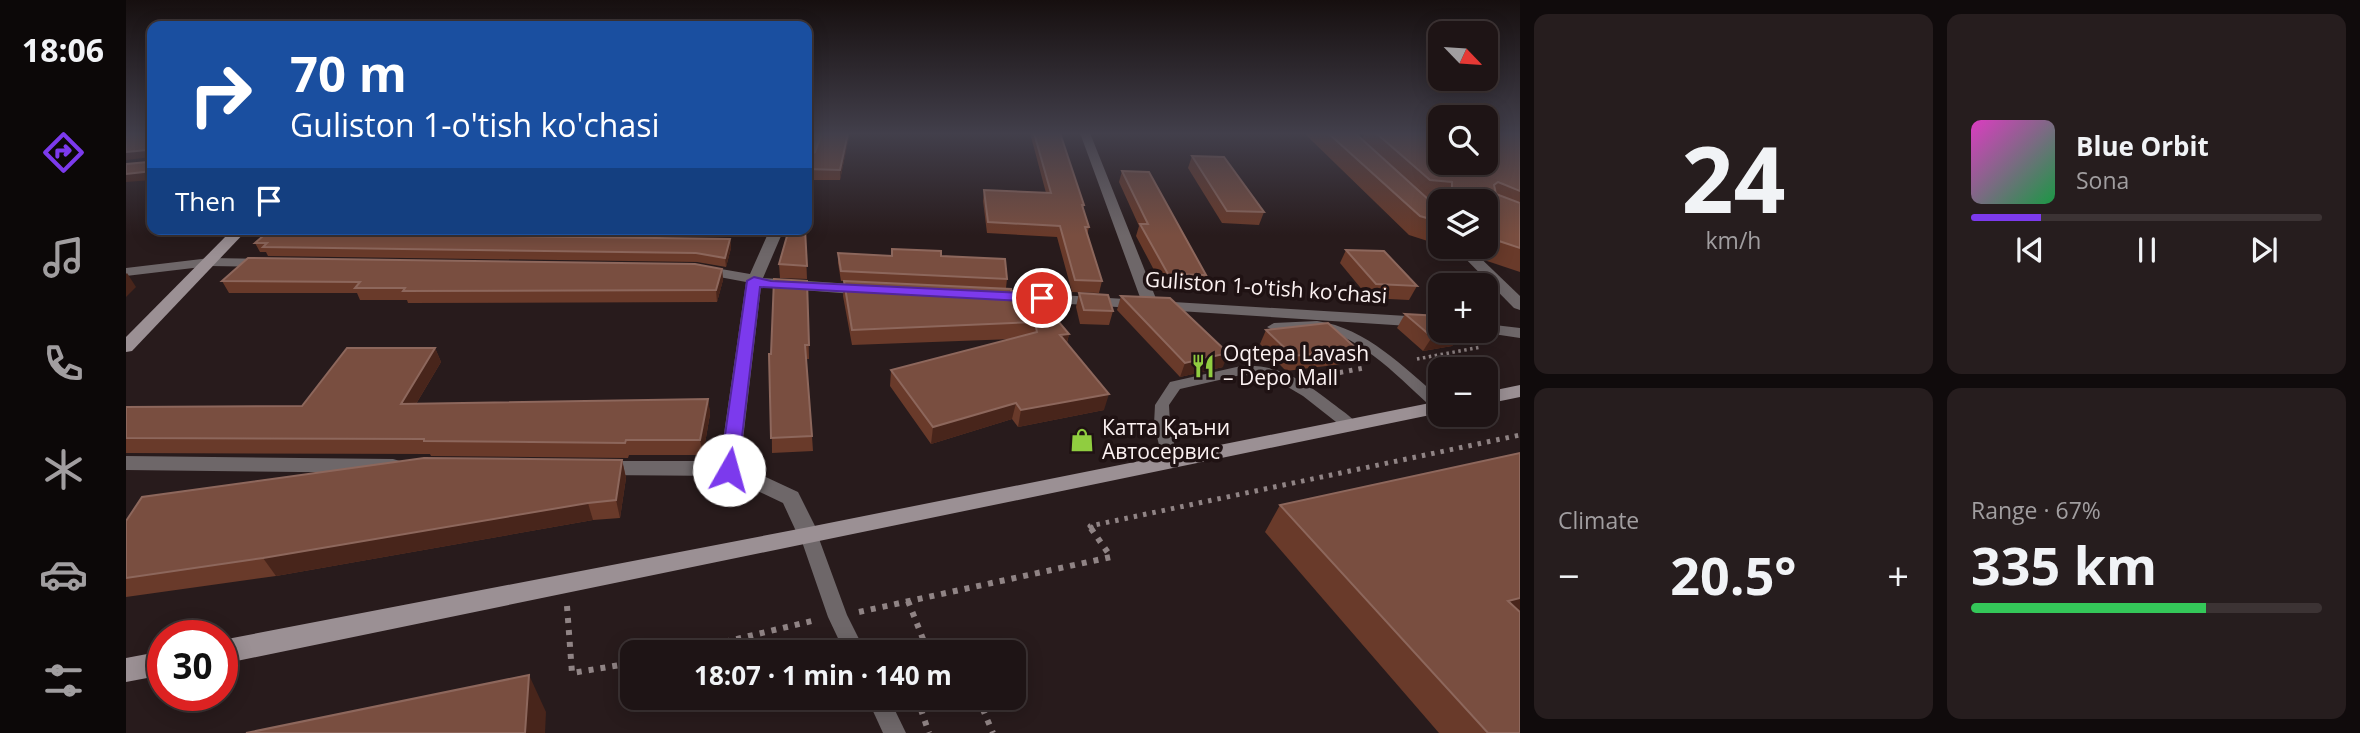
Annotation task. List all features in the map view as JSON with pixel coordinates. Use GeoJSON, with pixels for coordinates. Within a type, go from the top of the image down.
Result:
{"type":"FeatureCollection","features":[{"type":"Feature","properties":{"kind":"main road"},"geometry":{"type":"LineString","coordinates":[[126,347],[235,235]]}},
{"type":"Feature","properties":{"kind":"main road"},"geometry":{"type":"LineString","coordinates":[[1498,396],[1520,391]]}},
{"type":"Feature","properties":{"kind":"main road"},"geometry":{"type":"LineString","coordinates":[[238,649],[1428,409]]}},
{"type":"Feature","properties":{"kind":"main road"},"geometry":{"type":"LineString","coordinates":[[126,670],[147,666]]}},
{"type":"Feature","properties":{"kind":"street"},"geometry":{"type":"LineString","coordinates":[[1098,167],[1150,303]]}},
{"type":"Feature","properties":{"kind":"street"},"geometry":{"type":"LineString","coordinates":[[729,470],[754,281],[774,235]]}},
{"type":"Feature","properties":{"kind":"street"},"geometry":{"type":"LineString","coordinates":[[1473,259],[1520,305]]}},
{"type":"Feature","properties":{"kind":"street"},"geometry":{"type":"LineString","coordinates":[[126,272],[210,262],[279,263]]}},
{"type":"Feature","properties":{"kind":"street"},"geometry":{"type":"LineString","coordinates":[[683,269],[737,275],[771,285],[880,290]]}},
{"type":"Feature","properties":{"kind":"street","name":"Guliston 1-o'tish ko'chasi"},"geometry":{"type":"LineString","coordinates":[[1001,296],[1150,303],[1428,322]]}},
{"type":"Feature","properties":{"kind":"street"},"geometry":{"type":"LineString","coordinates":[[1498,329],[1520,332]]}},
{"type":"Feature","properties":{"kind":"street"},"geometry":{"type":"LineString","coordinates":[[126,463],[414,466]]}},
{"type":"Feature","properties":{"kind":"street"},"geometry":{"type":"LineString","coordinates":[[578,468],[729,470],[791,498],[809,536]]}},
{"type":"Feature","properties":{"kind":"lane"},"geometry":{"type":"LineString","coordinates":[[1274,327],[1320,326],[1346,334],[1389,364],[1428,397]]}},
{"type":"Feature","properties":{"kind":"lane"},"geometry":{"type":"LineString","coordinates":[[1170,462],[1161,424],[1161,405],[1175,385],[1244,371],[1266,370],[1303,388],[1350,425]]}},
{"type":"Feature","properties":{"kind":"lane"},"geometry":{"type":"LineString","coordinates":[[809,536],[838,617],[850,640]]}},
{"type":"Feature","properties":{"kind":"lane"},"geometry":{"type":"LineString","coordinates":[[884,710],[895,733]]}},
{"type":"Feature","properties":{"kind":"path"},"geometry":{"type":"LineString","coordinates":[[1289,381],[1494,345]]}},
{"type":"Feature","properties":{"kind":"path"},"geometry":{"type":"LineString","coordinates":[[736,640],[1111,557],[1090,526],[1520,435]]}},
{"type":"Feature","properties":{"kind":"path"},"geometry":{"type":"LineString","coordinates":[[565,584],[572,673],[620,665]]}},
{"type":"Feature","properties":{"kind":"path"},"geometry":{"type":"LineString","coordinates":[[908,601],[923,640]]}},
{"type":"Feature","properties":{"kind":"path"},"geometry":{"type":"LineString","coordinates":[[921,710],[929,733]]}},
{"type":"Feature","properties":{"kind":"path"},"geometry":{"type":"LineString","coordinates":[[983,710],[993,733]]}},
{"type":"Feature","properties":{"kind":"building"},"geometry":{"type":"Polygon","coordinates":[[[126,167],[147,167],[147,172],[126,174],[126,167]]]}},
{"type":"Feature","properties":{"kind":"building"},"geometry":{"type":"Polygon","coordinates":[[[812,167],[841,167],[840,170],[812,169],[812,167]]]}},
{"type":"Feature","properties":{"kind":"building"},"geometry":{"type":"Polygon","coordinates":[[[1044,167],[1071,167],[1089,227],[1085,227],[1102,281],[1075,280],[1060,226],[988,222],[984,190],[1051,193],[1044,167]]]}},
{"type":"Feature","properties":{"kind":"building"},"geometry":{"type":"Polygon","coordinates":[[[1199,167],[1231,167],[1264,212],[1227,211],[1199,167]]]}},
{"type":"Feature","properties":{"kind":"building"},"geometry":{"type":"Polygon","coordinates":[[[1366,167],[1393,167],[1428,199],[1428,218],[1420,216],[1366,167]]]}},
{"type":"Feature","properties":{"kind":"building"},"geometry":{"type":"Polygon","coordinates":[[[1415,167],[1428,167],[1428,175],[1498,175],[1498,167],[1520,167],[1520,191],[1498,182],[1494,185],[1495,189],[1452,189],[1452,182],[1430,180],[1415,167]]]}},
{"type":"Feature","properties":{"kind":"building"},"geometry":{"type":"Polygon","coordinates":[[[1122,171],[1149,172],[1206,275],[1168,274],[1140,224],[1148,224],[1122,171]]]}},
{"type":"Feature","properties":{"kind":"building"},"geometry":{"type":"Polygon","coordinates":[[[1498,195],[1520,203],[1520,248],[1499,241],[1498,195]]]}},
{"type":"Feature","properties":{"kind":"building"},"geometry":{"type":"Polygon","coordinates":[[[264,235],[730,239],[725,258],[696,253],[263,247],[267,243],[255,243],[264,235]]]}},
{"type":"Feature","properties":{"kind":"building"},"geometry":{"type":"Polygon","coordinates":[[[787,235],[805,235],[807,266],[779,264],[787,235]]]}},
{"type":"Feature","properties":{"kind":"building"},"geometry":{"type":"Polygon","coordinates":[[[892,249],[941,251],[941,256],[1005,259],[1007,279],[841,271],[838,253],[892,256],[892,249]]]}},
{"type":"Feature","properties":{"kind":"building"},"geometry":{"type":"Polygon","coordinates":[[[1346,250],[1384,251],[1417,286],[1376,284],[1346,250]]]}},
{"type":"Feature","properties":{"kind":"building"},"geometry":{"type":"Polygon","coordinates":[[[248,258],[695,264],[722,269],[716,290],[403,291],[405,288],[355,288],[360,282],[222,281],[248,258]]]}},
{"type":"Feature","properties":{"kind":"building"},"geometry":{"type":"Polygon","coordinates":[[[774,279],[807,281],[809,345],[805,345],[812,436],[771,438],[769,354],[774,279]]]}},
{"type":"Feature","properties":{"kind":"building"},"geometry":{"type":"Polygon","coordinates":[[[844,281],[1011,291],[1031,289],[1069,334],[1060,335],[1109,394],[1021,410],[1016,403],[933,427],[891,370],[1037,332],[1035,322],[852,330],[844,281]]]}},
{"type":"Feature","properties":{"kind":"building"},"geometry":{"type":"Polygon","coordinates":[[[1079,293],[1108,295],[1113,311],[1084,310],[1079,293]]]}},
{"type":"Feature","properties":{"kind":"building"},"geometry":{"type":"Polygon","coordinates":[[[1121,296],[1170,298],[1228,353],[1185,363],[1121,296]]]}},
{"type":"Feature","properties":{"kind":"building"},"geometry":{"type":"Polygon","coordinates":[[[1405,314],[1428,315],[1428,334],[1405,314]]]}},
{"type":"Feature","properties":{"kind":"building"},"geometry":{"type":"Polygon","coordinates":[[[1328,323],[1357,349],[1293,356],[1266,330],[1328,323]]]}},
{"type":"Feature","properties":{"kind":"building"},"geometry":{"type":"Polygon","coordinates":[[[347,348],[435,348],[401,404],[708,399],[700,440],[626,440],[625,443],[126,438],[126,407],[302,406],[347,348]]]}},
{"type":"Feature","properties":{"kind":"building"},"geometry":{"type":"Polygon","coordinates":[[[1520,453],[1520,598],[1508,601],[1520,612],[1520,733],[1488,733],[1280,505],[1520,453]]]}},
{"type":"Feature","properties":{"kind":"building"},"geometry":{"type":"Polygon","coordinates":[[[424,458],[622,460],[616,500],[126,578],[126,521],[142,497],[424,458]]]}},
{"type":"Feature","properties":{"kind":"building"},"geometry":{"type":"Polygon","coordinates":[[[529,675],[525,733],[246,733],[529,675]]]}},
{"type":"Feature","properties":{"kind":"place","name":"Oqtepa Lavash – Depo Mall"},"geometry":{"type":"Point","coordinates":[1203,366]}},
{"type":"Feature","properties":{"kind":"place","name":"Катта Қаъни Автосервис"},"geometry":{"type":"Point","coordinates":[1082,440]}},
{"type":"Feature","properties":{"kind":"route"},"geometry":{"type":"LineString","coordinates":[[729,470],[754,281],[771,285],[1042,298]]}}]}
